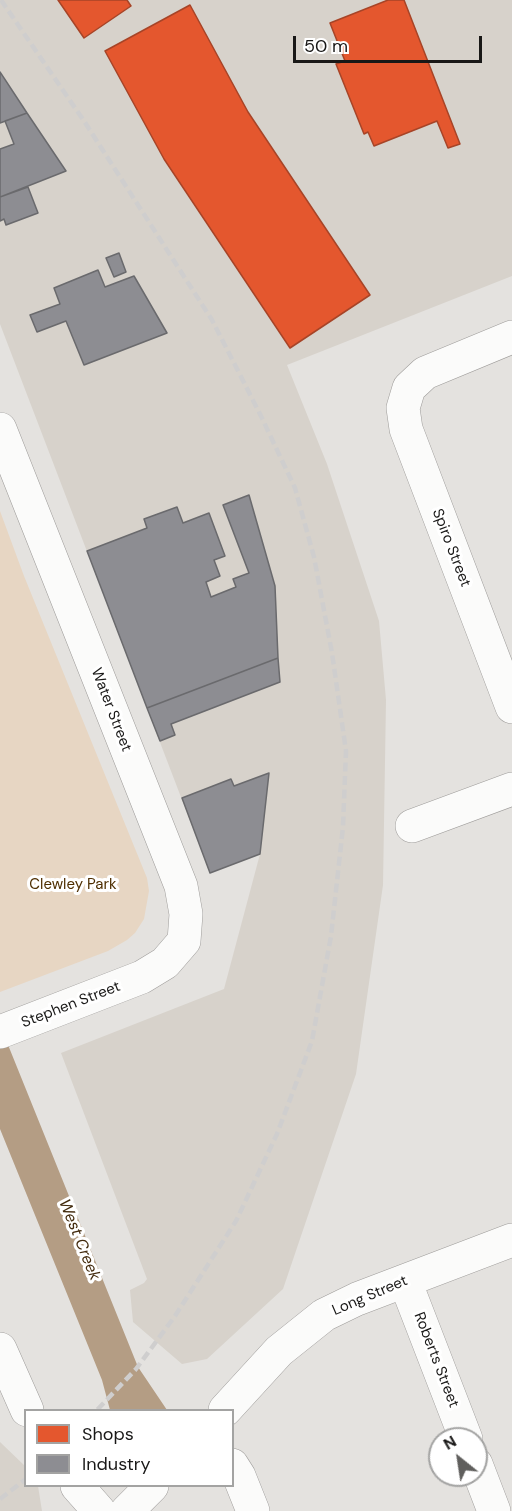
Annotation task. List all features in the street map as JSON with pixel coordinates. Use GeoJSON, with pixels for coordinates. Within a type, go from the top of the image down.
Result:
{"type":"FeatureCollection","features":[{"type":"Feature","properties":{"kind":"street","name":"Spiro Street"},"geometry":{"type":"LineString","coordinates":[[512,337],[426,373],[409,388],[402,408],[406,429],[512,707]]}},
{"type":"Feature","properties":{"kind":"street","name":"Water Street"},"geometry":{"type":"LineString","coordinates":[[0,429],[181,886],[186,914],[184,941],[165,963],[141,978]]}},
{"type":"Feature","properties":{"kind":"street"},"geometry":{"type":"LineString","coordinates":[[412,826],[512,789]]}},
{"type":"Feature","properties":{"kind":"street","name":"Stephen Street"},"geometry":{"type":"LineString","coordinates":[[4,1030],[141,978]]}},
{"type":"Feature","properties":{"kind":"street","name":"Long Street"},"geometry":{"type":"LineString","coordinates":[[226,1409],[279,1351],[324,1315],[357,1299],[512,1240]]}},
{"type":"Feature","properties":{"kind":"street","name":"Roberts Street"},"geometry":{"type":"LineString","coordinates":[[405,1281],[461,1427]]}},
{"type":"Feature","properties":{"kind":"street"},"geometry":{"type":"LineString","coordinates":[[0,1349],[27,1409]]}},
{"type":"Feature","properties":{"kind":"street"},"geometry":{"type":"LineString","coordinates":[[234,1468],[253,1511]]}},
{"type":"Feature","properties":{"kind":"street"},"geometry":{"type":"LineString","coordinates":[[79,1487],[99,1511]]}},
{"type":"Feature","properties":{"kind":"street"},"geometry":{"type":"LineString","coordinates":[[127,1511],[150,1487]]}},
{"type":"Feature","properties":{"kind":"street"},"geometry":{"type":"LineString","coordinates":[[485,1487],[494,1511]]}},
{"type":"Feature","properties":{"kind":"shaded area"},"geometry":{"type":"Polygon","coordinates":[[[0,0],[512,0],[512,276],[287,365],[327,464],[379,621],[386,700],[383,885],[356,1074],[283,1289],[207,1359],[182,1364],[133,1322],[130,1290],[147,1279],[61,1053],[224,989],[260,854],[210,873],[0,324],[0,0]]]}},
{"type":"Feature","properties":{"kind":"shaded area"},"geometry":{"type":"Polygon","coordinates":[[[0,1442],[24,1465],[24,1487],[38,1487],[42,1511],[0,1511],[0,1442]]]}},
{"type":"Feature","properties":{"kind":"green space","name":"Clewley Park"},"geometry":{"type":"Polygon","coordinates":[[[0,511],[24,576],[147,878],[149,891],[144,919],[135,933],[127,940],[108,951],[0,992],[0,511]]]}},
{"type":"Feature","properties":{"kind":"water","name":"West Creek"},"geometry":{"type":"Polygon","coordinates":[[[0,1025],[138,1367],[166,1409],[110,1409],[102,1380],[0,1129],[0,1025]]]}},
{"type":"Feature","properties":{"kind":"building: Shops"},"geometry":{"type":"Polygon","coordinates":[[[58,0],[127,0],[131,6],[84,38],[58,0]]]}},
{"type":"Feature","properties":{"kind":"building: Shops"},"geometry":{"type":"Polygon","coordinates":[[[388,0],[404,0],[460,144],[448,148],[437,121],[374,146],[368,132],[364,134],[336,64],[345,61],[330,23],[388,0]]]}},
{"type":"Feature","properties":{"kind":"building: Shops"},"geometry":{"type":"Polygon","coordinates":[[[190,5],[248,112],[370,295],[290,348],[164,159],[105,51],[190,5]]]}},
{"type":"Feature","properties":{"kind":"building: Industry"},"geometry":{"type":"Polygon","coordinates":[[[0,72],[27,113],[0,123],[0,72]]]}},
{"type":"Feature","properties":{"kind":"building: Industry"},"geometry":{"type":"Polygon","coordinates":[[[27,113],[66,171],[0,197],[0,149],[14,144],[5,121],[27,113]]]}},
{"type":"Feature","properties":{"kind":"building: Industry"},"geometry":{"type":"Polygon","coordinates":[[[28,187],[38,213],[6,225],[4,219],[0,221],[0,197],[28,187]]]}},
{"type":"Feature","properties":{"kind":"building: Industry"},"geometry":{"type":"Polygon","coordinates":[[[119,253],[126,272],[114,277],[106,258],[119,253]]]}},
{"type":"Feature","properties":{"kind":"building: Industry"},"geometry":{"type":"Polygon","coordinates":[[[98,270],[105,287],[134,276],[167,333],[84,365],[66,321],[37,332],[30,315],[60,304],[54,288],[98,270]]]}},
{"type":"Feature","properties":{"kind":"building: Industry"},"geometry":{"type":"Polygon","coordinates":[[[249,495],[275,586],[278,658],[147,708],[87,551],[147,528],[144,519],[177,507],[183,523],[209,513],[225,556],[214,560],[220,576],[206,582],[211,597],[236,587],[233,579],[249,573],[223,505],[249,495]]]}},
{"type":"Feature","properties":{"kind":"building: Industry"},"geometry":{"type":"Polygon","coordinates":[[[278,658],[280,682],[171,724],[175,735],[160,741],[147,708],[278,658]]]}},
{"type":"Feature","properties":{"kind":"building: Industry"},"geometry":{"type":"Polygon","coordinates":[[[269,773],[260,854],[210,873],[182,798],[231,779],[234,786],[269,773]]]}},
{"type":"Feature","properties":{"kind":"railway"},"geometry":{"type":"LineString","coordinates":[[1,0],[84,121],[212,320],[295,488],[314,557],[332,653],[346,751],[343,827],[331,936],[312,1041],[277,1134],[236,1221],[175,1316],[136,1369],[98,1409]]}},
{"type":"Feature","properties":{"kind":"railway"},"geometry":{"type":"LineString","coordinates":[[0,1499],[24,1481]]}}]}
